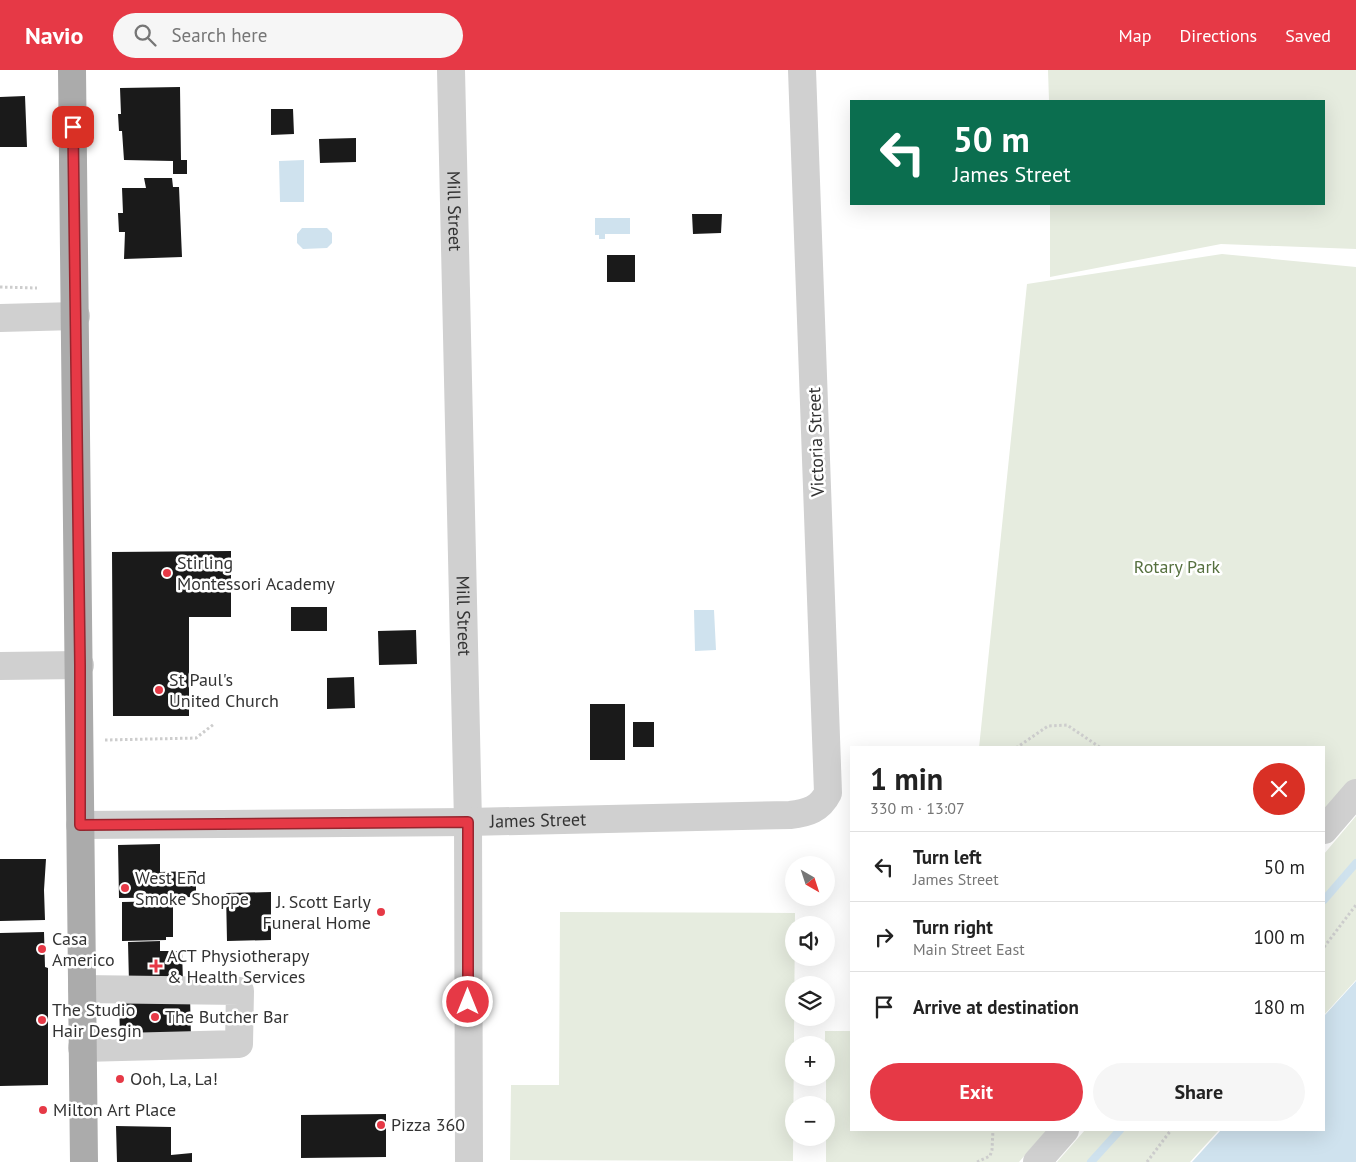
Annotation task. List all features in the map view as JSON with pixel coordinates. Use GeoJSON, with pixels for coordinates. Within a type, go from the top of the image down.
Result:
{"type":"FeatureCollection","features":[{"type":"Feature","properties":{"kind":"main road"},"geometry":{"type":"LineString","coordinates":[[72,70],[84,1162]]}},
{"type":"Feature","properties":{"kind":"street","name":"Mill Street"},"geometry":{"type":"LineString","coordinates":[[451,70],[468,822],[469,1162]]}},
{"type":"Feature","properties":{"kind":"street","name":"Victoria Street"},"geometry":{"type":"LineString","coordinates":[[802,70],[828,793],[824,802],[815,809]]}},
{"type":"Feature","properties":{"kind":"street"},"geometry":{"type":"LineString","coordinates":[[0,318],[76,316]]}},
{"type":"Feature","properties":{"kind":"street"},"geometry":{"type":"LineString","coordinates":[[0,666],[80,665]]}},
{"type":"Feature","properties":{"kind":"street"},"geometry":{"type":"LineString","coordinates":[[1325,829],[1356,793]]}},
{"type":"Feature","properties":{"kind":"street","name":"James Street"},"geometry":{"type":"LineString","coordinates":[[80,825],[468,822],[790,815],[805,814],[815,809]]}},
{"type":"Feature","properties":{"kind":"street"},"geometry":{"type":"LineString","coordinates":[[82,989],[240,991],[238,1044],[82,1048]]}},
{"type":"Feature","properties":{"kind":"street"},"geometry":{"type":"LineString","coordinates":[[1037,1162],[1064,1131]]}},
{"type":"Feature","properties":{"kind":"path"},"geometry":{"type":"LineString","coordinates":[[0,287],[38,288]]}},
{"type":"Feature","properties":{"kind":"path"},"geometry":{"type":"LineString","coordinates":[[100,740],[196,738],[214,724]]}},
{"type":"Feature","properties":{"kind":"path"},"geometry":{"type":"LineString","coordinates":[[1019,746],[1048,726],[1067,725],[1098,746]]}},
{"type":"Feature","properties":{"kind":"path"},"geometry":{"type":"LineString","coordinates":[[1325,946],[1356,905]]}},
{"type":"Feature","properties":{"kind":"path"},"geometry":{"type":"LineString","coordinates":[[977,1162],[990,1156],[993,1131]]}},
{"type":"Feature","properties":{"kind":"path"},"geometry":{"type":"LineString","coordinates":[[1147,1162],[1170,1131]]}},
{"type":"Feature","properties":{"kind":"green space"},"geometry":{"type":"Polygon","coordinates":[[[1048,70],[1356,70],[1356,249],[1221,244],[1050,277],[1050,205],[1325,205],[1325,100],[1049,100],[1048,70]]]}},
{"type":"Feature","properties":{"kind":"green space","name":"Rotary Park"},"geometry":{"type":"Polygon","coordinates":[[[1222,254],[1356,267],[1356,780],[1325,815],[1325,746],[979,746],[1027,284],[1222,254]]]}},
{"type":"Feature","properties":{"kind":"green space"},"geometry":{"type":"Polygon","coordinates":[[[1356,816],[1356,980],[1325,1014],[1325,853],[1356,816]]]}},
{"type":"Feature","properties":{"kind":"green space"},"geometry":{"type":"Polygon","coordinates":[[[560,912],[795,913],[795,916],[785,916],[785,966],[795,966],[794,976],[785,976],[785,1026],[794,1026],[794,1036],[785,1036],[785,1086],[794,1086],[794,1096],[785,1096],[785,1146],[793,1146],[793,1161],[510,1160],[511,1085],[559,1085],[560,912]]]}},
{"type":"Feature","properties":{"kind":"green space"},"geometry":{"type":"Polygon","coordinates":[[[825,1031],[850,1031],[850,1131],[1046,1131],[1019,1162],[826,1162],[826,1146],[835,1146],[835,1096],[826,1096],[826,1086],[835,1086],[835,1036],[825,1036],[825,1031]]]}},
{"type":"Feature","properties":{"kind":"green space"},"geometry":{"type":"Polygon","coordinates":[[[1084,1131],[1218,1131],[1190,1162],[1057,1162],[1084,1131]]]}},
{"type":"Feature","properties":{"kind":"water"},"geometry":{"type":"Polygon","coordinates":[[[304,160],[304,202],[280,202],[279,161],[304,160]]]}},
{"type":"Feature","properties":{"kind":"water"},"geometry":{"type":"Polygon","coordinates":[[[595,218],[630,218],[630,234],[605,234],[605,239],[599,239],[599,235],[595,235],[595,218]]]}},
{"type":"Feature","properties":{"kind":"water"},"geometry":{"type":"Polygon","coordinates":[[[302,228],[327,228],[332,233],[332,243],[327,248],[303,249],[297,243],[297,234],[302,228]]]}},
{"type":"Feature","properties":{"kind":"water"},"geometry":{"type":"Polygon","coordinates":[[[694,610],[714,610],[716,650],[695,651],[694,610]]]}},
{"type":"Feature","properties":{"kind":"water"},"geometry":{"type":"Polygon","coordinates":[[[1356,981],[1356,1162],[1192,1162],[1220,1131],[1325,1131],[1325,1015],[1356,981]]]}},
{"type":"Feature","properties":{"kind":"building"},"geometry":{"type":"Polygon","coordinates":[[[180,87],[181,160],[187,160],[187,174],[173,174],[173,161],[124,160],[122,131],[119,131],[118,114],[121,114],[120,88],[180,87]]]}},
{"type":"Feature","properties":{"kind":"building"},"geometry":{"type":"Polygon","coordinates":[[[25,96],[27,147],[0,147],[0,97],[25,96]]]}},
{"type":"Feature","properties":{"kind":"building"},"geometry":{"type":"Polygon","coordinates":[[[271,109],[293,109],[294,134],[271,135],[271,109]]]}},
{"type":"Feature","properties":{"kind":"building"},"geometry":{"type":"Polygon","coordinates":[[[356,138],[356,162],[320,163],[319,139],[356,138]]]}},
{"type":"Feature","properties":{"kind":"building"},"geometry":{"type":"Polygon","coordinates":[[[144,178],[172,178],[173,187],[179,187],[182,257],[124,259],[125,232],[119,232],[118,213],[123,213],[122,188],[146,188],[144,178]]]}},
{"type":"Feature","properties":{"kind":"building"},"geometry":{"type":"Polygon","coordinates":[[[692,214],[722,214],[721,233],[693,234],[692,214]]]}},
{"type":"Feature","properties":{"kind":"building"},"geometry":{"type":"Polygon","coordinates":[[[607,255],[635,255],[635,282],[607,282],[607,255]]]}},
{"type":"Feature","properties":{"kind":"building"},"geometry":{"type":"Polygon","coordinates":[[[231,551],[231,617],[189,617],[189,716],[113,716],[112,552],[231,551]]]}},
{"type":"Feature","properties":{"kind":"building"},"geometry":{"type":"Polygon","coordinates":[[[291,607],[327,607],[327,631],[291,631],[291,607]]]}},
{"type":"Feature","properties":{"kind":"building"},"geometry":{"type":"Polygon","coordinates":[[[416,630],[417,664],[379,665],[378,631],[416,630]]]}},
{"type":"Feature","properties":{"kind":"building"},"geometry":{"type":"Polygon","coordinates":[[[354,677],[355,708],[327,709],[327,678],[354,677]]]}},
{"type":"Feature","properties":{"kind":"building"},"geometry":{"type":"Polygon","coordinates":[[[590,704],[625,704],[625,760],[590,760],[590,704]]]}},
{"type":"Feature","properties":{"kind":"building"},"geometry":{"type":"Polygon","coordinates":[[[633,722],[654,722],[654,747],[633,747],[633,722]]]}},
{"type":"Feature","properties":{"kind":"building"},"geometry":{"type":"Polygon","coordinates":[[[160,844],[160,872],[196,871],[196,897],[119,898],[118,845],[160,844]]]}},
{"type":"Feature","properties":{"kind":"building"},"geometry":{"type":"Polygon","coordinates":[[[0,859],[46,859],[45,920],[0,921],[0,859]]]}},
{"type":"Feature","properties":{"kind":"building"},"geometry":{"type":"Polygon","coordinates":[[[271,892],[271,940],[227,941],[226,893],[271,892]]]}},
{"type":"Feature","properties":{"kind":"building"},"geometry":{"type":"Polygon","coordinates":[[[173,901],[173,937],[166,937],[166,940],[122,941],[122,902],[173,901]]]}},
{"type":"Feature","properties":{"kind":"building"},"geometry":{"type":"Polygon","coordinates":[[[44,932],[45,967],[48,968],[48,1085],[0,1086],[0,933],[44,932]]]}},
{"type":"Feature","properties":{"kind":"building","name":"ACT Physiotherapy & Health Services"},"geometry":{"type":"Polygon","coordinates":[[[160,941],[160,951],[182,951],[183,982],[129,983],[128,942],[160,941]]]}},
{"type":"Feature","properties":{"kind":"building","name":"The Butcher Bar"},"geometry":{"type":"Polygon","coordinates":[[[119,995],[190,995],[191,1038],[120,1040],[119,995]]]}},
{"type":"Feature","properties":{"kind":"building"},"geometry":{"type":"Polygon","coordinates":[[[386,1114],[386,1157],[301,1158],[301,1115],[386,1114]]]}},
{"type":"Feature","properties":{"kind":"building"},"geometry":{"type":"Polygon","coordinates":[[[116,1126],[171,1127],[171,1155],[192,1153],[192,1162],[117,1162],[116,1126]]]}},
{"type":"Feature","properties":{"kind":"waterway"},"geometry":{"type":"LineString","coordinates":[[1325,899],[1356,863]]}},
{"type":"Feature","properties":{"kind":"waterway"},"geometry":{"type":"LineString","coordinates":[[1091,1162],[1119,1131]]}},
{"type":"Feature","properties":{"kind":"place","name":"Stirling Montessori Academy"},"geometry":{"type":"Point","coordinates":[167,573]}},
{"type":"Feature","properties":{"kind":"place","name":"St Paul's United Church"},"geometry":{"type":"Point","coordinates":[159,690]}},
{"type":"Feature","properties":{"kind":"place","name":"West End Smoke Shoppe"},"geometry":{"type":"Point","coordinates":[125,888]}},
{"type":"Feature","properties":{"kind":"place","name":"J. Scott Early Funeral Home"},"geometry":{"type":"Point","coordinates":[381,912]}},
{"type":"Feature","properties":{"kind":"place","name":"Casa Americo"},"geometry":{"type":"Point","coordinates":[42,949]}},
{"type":"Feature","properties":{"kind":"place","name":"ACT Physiotherapy & Health Services"},"geometry":{"type":"Point","coordinates":[156,966]}},
{"type":"Feature","properties":{"kind":"place","name":"The Butcher Bar"},"geometry":{"type":"Point","coordinates":[155,1017]}},
{"type":"Feature","properties":{"kind":"place","name":"The Studio Hair Desgin"},"geometry":{"type":"Point","coordinates":[42,1020]}},
{"type":"Feature","properties":{"kind":"place","name":"Ooh, La, La!"},"geometry":{"type":"Point","coordinates":[120,1079]}},
{"type":"Feature","properties":{"kind":"place","name":"Milton Art Place"},"geometry":{"type":"Point","coordinates":[43,1110]}},
{"type":"Feature","properties":{"kind":"place","name":"Pizza 360"},"geometry":{"type":"Point","coordinates":[381,1125]}},
{"type":"Feature","properties":{"kind":"route"},"geometry":{"type":"LineString","coordinates":[[73,127],[80,665],[80,825],[468,822],[468,1002]]}}]}
